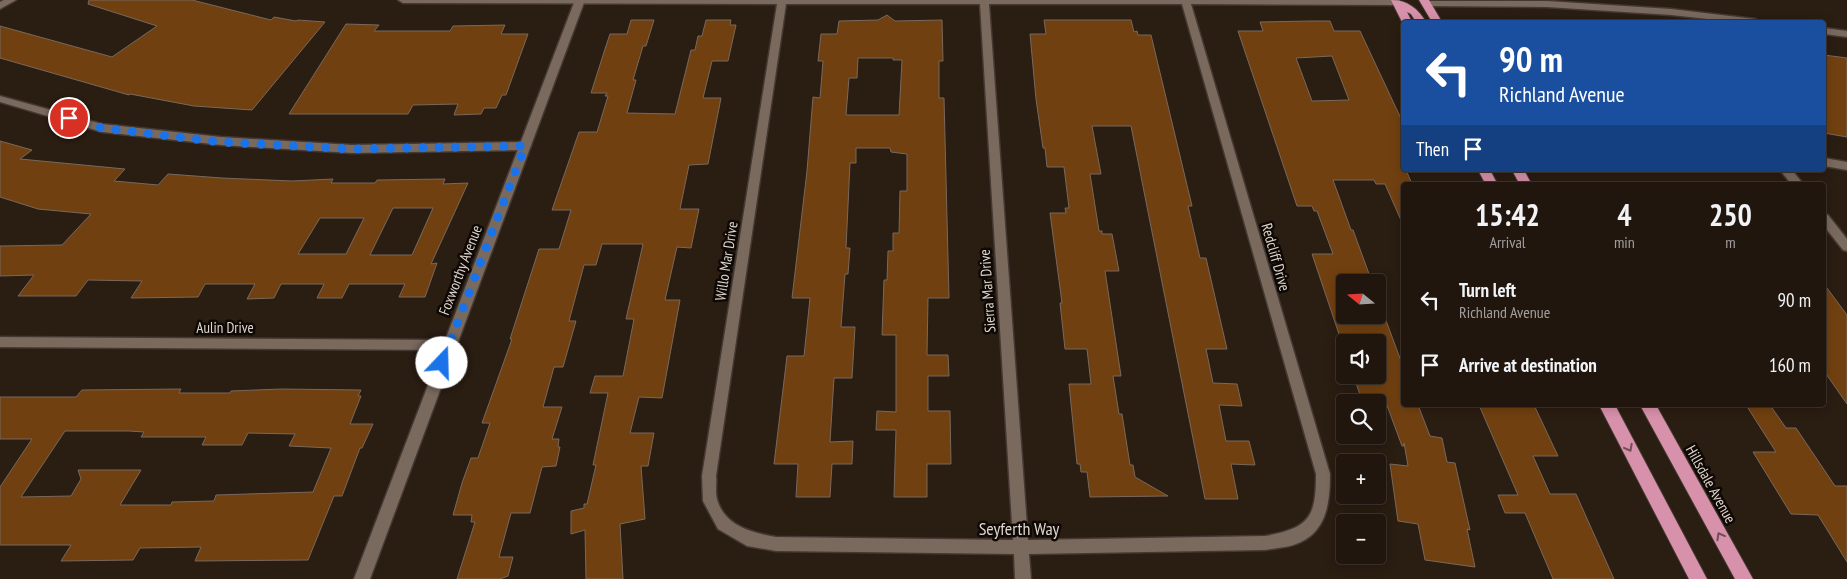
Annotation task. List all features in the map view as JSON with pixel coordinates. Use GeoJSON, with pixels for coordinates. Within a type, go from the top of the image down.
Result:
{"type":"FeatureCollection","features":[{"type":"Feature","properties":{"kind":"highway"},"geometry":{"type":"LineString","coordinates":[[1415,0],[1425,2],[1436,20]]}},
{"type":"Feature","properties":{"kind":"highway"},"geometry":{"type":"LineString","coordinates":[[1396,1],[1407,20]]}},
{"type":"Feature","properties":{"kind":"highway"},"geometry":{"type":"LineString","coordinates":[[1396,1],[1415,12],[1420,20]]}},
{"type":"Feature","properties":{"kind":"highway"},"geometry":{"type":"LineString","coordinates":[[1608,407],[1698,579]]}},
{"type":"Feature","properties":{"kind":"highway","name":"Hillsdale Avenue"},"geometry":{"type":"LineString","coordinates":[[1649,407],[1744,579]]}},
{"type":"Feature","properties":{"kind":"street"},"geometry":{"type":"LineString","coordinates":[[0,6],[11,0]]}},
{"type":"Feature","properties":{"kind":"street"},"geometry":{"type":"LineString","coordinates":[[403,0],[1396,1]]}},
{"type":"Feature","properties":{"kind":"street","name":"Foxworthy Avenue"},"geometry":{"type":"LineString","coordinates":[[362,579],[579,0]]}},
{"type":"Feature","properties":{"kind":"street","name":"Willo Mar Drive"},"geometry":{"type":"LineString","coordinates":[[723,524],[710,501],[709,476],[782,1]]}},
{"type":"Feature","properties":{"kind":"street","name":"Sierra Mar Drive"},"geometry":{"type":"LineString","coordinates":[[984,1],[1023,579]]}},
{"type":"Feature","properties":{"kind":"street","name":"Redcliff Drive"},"geometry":{"type":"LineString","coordinates":[[1185,1],[1323,474],[1324,499],[1314,523]]}},
{"type":"Feature","properties":{"kind":"street"},"geometry":{"type":"LineString","coordinates":[[1425,2],[1557,5],[1671,12],[1738,20]]}},
{"type":"Feature","properties":{"kind":"street"},"geometry":{"type":"LineString","coordinates":[[1826,31],[1847,34]]}},
{"type":"Feature","properties":{"kind":"street"},"geometry":{"type":"LineString","coordinates":[[0,99],[102,128],[221,142],[352,149],[525,146]]}},
{"type":"Feature","properties":{"kind":"street"},"geometry":{"type":"LineString","coordinates":[[1826,162],[1847,166]]}},
{"type":"Feature","properties":{"kind":"street"},"geometry":{"type":"LineString","coordinates":[[1788,172],[1796,182]]}},
{"type":"Feature","properties":{"kind":"street"},"geometry":{"type":"LineString","coordinates":[[1826,221],[1847,247]]}},
{"type":"Feature","properties":{"kind":"street","name":"Aulin Drive"},"geometry":{"type":"LineString","coordinates":[[0,342],[449,345]]}},
{"type":"Feature","properties":{"kind":"street","name":"Seyferth Way"},"geometry":{"type":"LineString","coordinates":[[723,524],[746,539],[776,544],[1021,547],[1265,543],[1294,538],[1314,523]]}},
{"type":"Feature","properties":{"kind":"building"},"geometry":{"type":"Polygon","coordinates":[[[89,0],[192,0],[271,20],[274,17],[296,21],[325,22],[252,110],[194,106],[129,95],[0,58],[0,26],[112,57],[157,26],[88,4],[89,0]]]}},
{"type":"Feature","properties":{"kind":"building"},"geometry":{"type":"Polygon","coordinates":[[[887,15],[895,21],[942,20],[943,61],[939,61],[939,98],[944,98],[949,298],[928,298],[927,355],[948,355],[949,376],[928,376],[928,411],[950,411],[951,464],[927,464],[927,497],[894,497],[896,430],[876,430],[877,411],[896,412],[896,335],[882,335],[884,280],[887,280],[888,251],[893,251],[893,233],[899,233],[900,191],[907,191],[907,154],[891,152],[890,148],[856,148],[856,163],[850,163],[846,248],[850,248],[848,274],[845,274],[841,327],[855,327],[852,378],[834,378],[830,442],[853,441],[852,464],[832,464],[830,497],[796,497],[798,464],[774,464],[787,356],[804,356],[810,298],[792,298],[807,171],[813,97],[820,98],[823,61],[818,61],[821,34],[837,34],[839,21],[878,20],[887,15]],[[858,58],[857,78],[849,78],[846,115],[899,115],[902,60],[893,60],[893,58],[858,58]]]}},
{"type":"Feature","properties":{"kind":"building"},"geometry":{"type":"Polygon","coordinates":[[[631,20],[654,20],[646,46],[643,46],[633,80],[636,80],[627,113],[675,114],[691,50],[695,50],[698,36],[702,36],[706,20],[731,20],[730,25],[736,25],[728,61],[712,61],[703,98],[721,98],[708,164],[689,165],[680,209],[699,209],[691,248],[677,247],[665,300],[680,300],[662,398],[639,397],[630,433],[654,433],[648,466],[641,466],[645,519],[620,524],[623,579],[586,579],[585,530],[571,534],[571,511],[584,508],[584,504],[587,504],[596,465],[593,465],[608,393],[590,393],[595,376],[623,376],[634,319],[626,319],[643,244],[602,244],[596,265],[584,265],[569,321],[576,321],[563,367],[554,367],[543,407],[562,407],[552,439],[559,439],[558,447],[560,447],[556,466],[542,467],[530,513],[511,513],[499,557],[513,557],[508,576],[500,579],[457,579],[475,522],[471,522],[472,515],[453,515],[462,483],[471,458],[478,458],[490,423],[482,423],[512,339],[510,339],[539,249],[559,249],[571,210],[552,210],[579,132],[597,132],[608,96],[605,96],[607,93],[591,93],[610,34],[627,34],[631,20]]]}},
{"type":"Feature","properties":{"kind":"building"},"geometry":{"type":"Polygon","coordinates":[[[1044,20],[1131,20],[1134,32],[1137,31],[1138,35],[1151,35],[1192,206],[1188,206],[1200,258],[1206,258],[1227,349],[1206,349],[1213,383],[1237,384],[1242,406],[1219,405],[1226,441],[1249,441],[1255,465],[1231,464],[1238,499],[1205,499],[1131,126],[1092,126],[1101,174],[1090,174],[1099,231],[1102,231],[1102,234],[1112,234],[1119,271],[1105,271],[1121,376],[1113,376],[1119,414],[1122,414],[1130,465],[1133,465],[1135,477],[1168,496],[1090,497],[1087,472],[1081,472],[1080,464],[1077,464],[1069,384],[1091,384],[1087,349],[1065,349],[1060,303],[1062,303],[1050,213],[1066,213],[1065,208],[1069,208],[1064,167],[1047,167],[1036,99],[1030,34],[1046,34],[1044,20]]]}},
{"type":"Feature","properties":{"kind":"building"},"geometry":{"type":"Polygon","coordinates":[[[1330,21],[1334,31],[1360,31],[1401,119],[1401,172],[1407,172],[1411,182],[1401,182],[1401,220],[1385,184],[1376,184],[1374,180],[1333,180],[1369,274],[1336,274],[1336,324],[1386,324],[1386,321],[1401,361],[1401,407],[1419,407],[1430,436],[1442,438],[1447,462],[1455,463],[1470,530],[1467,529],[1475,567],[1425,560],[1418,524],[1398,521],[1390,464],[1408,466],[1404,443],[1404,446],[1402,446],[1386,403],[1386,394],[1360,394],[1356,384],[1386,384],[1386,334],[1339,334],[1312,254],[1333,254],[1317,211],[1314,211],[1312,206],[1297,206],[1238,31],[1263,31],[1260,22],[1330,21]],[[1332,56],[1296,58],[1312,101],[1349,100],[1332,56]]]}},
{"type":"Feature","properties":{"kind":"building"},"geometry":{"type":"Polygon","coordinates":[[[346,24],[379,25],[374,31],[450,31],[453,26],[505,25],[501,34],[528,34],[506,95],[502,95],[496,108],[484,108],[481,114],[454,115],[458,104],[413,105],[408,114],[289,114],[346,24]]]}},
{"type":"Feature","properties":{"kind":"building"},"geometry":{"type":"Polygon","coordinates":[[[1826,55],[1847,58],[1847,137],[1826,133],[1826,55]]]}},
{"type":"Feature","properties":{"kind":"building"},"geometry":{"type":"Polygon","coordinates":[[[0,141],[32,150],[20,159],[125,169],[114,181],[158,185],[168,174],[292,181],[333,179],[331,183],[375,183],[377,180],[445,179],[443,184],[468,183],[431,264],[437,263],[425,297],[399,297],[405,284],[349,284],[342,298],[317,298],[324,284],[281,284],[274,298],[247,299],[255,284],[205,284],[198,297],[131,298],[142,281],[88,280],[76,296],[18,296],[34,275],[0,276],[0,246],[62,245],[91,214],[38,209],[0,197],[0,141]],[[393,208],[370,255],[412,255],[433,208],[393,208]],[[320,218],[298,254],[346,254],[364,218],[320,218]]]}},
{"type":"Feature","properties":{"kind":"building"},"geometry":{"type":"Polygon","coordinates":[[[1826,287],[1847,315],[1847,404],[1826,374],[1826,287]]]}},
{"type":"Feature","properties":{"kind":"building"},"geometry":{"type":"Polygon","coordinates":[[[181,389],[179,393],[230,393],[231,391],[281,389],[361,390],[358,396],[361,396],[350,424],[373,424],[362,448],[360,448],[342,496],[334,496],[308,560],[195,561],[201,547],[140,548],[133,560],[61,561],[71,545],[0,545],[0,487],[32,439],[0,439],[0,397],[76,397],[82,390],[181,389]],[[65,431],[21,497],[71,496],[81,479],[78,470],[141,470],[120,505],[171,505],[172,502],[214,501],[216,495],[313,492],[331,448],[289,446],[295,434],[248,433],[242,445],[202,445],[206,437],[141,437],[144,432],[65,431]]]}},
{"type":"Feature","properties":{"kind":"building"},"geometry":{"type":"Polygon","coordinates":[[[1480,407],[1535,407],[1558,456],[1533,456],[1550,494],[1576,494],[1614,579],[1553,579],[1525,513],[1505,513],[1498,495],[1518,495],[1480,407]]]}},
{"type":"Feature","properties":{"kind":"building"},"geometry":{"type":"Polygon","coordinates":[[[1747,407],[1771,407],[1786,428],[1796,428],[1835,486],[1847,486],[1847,562],[1818,515],[1791,514],[1753,452],[1776,452],[1747,407]]]}},
{"type":"Feature","properties":{"kind":"route"},"geometry":{"type":"LineString","coordinates":[[69,118],[102,128],[221,142],[352,149],[525,146],[442,363]]}}]}
